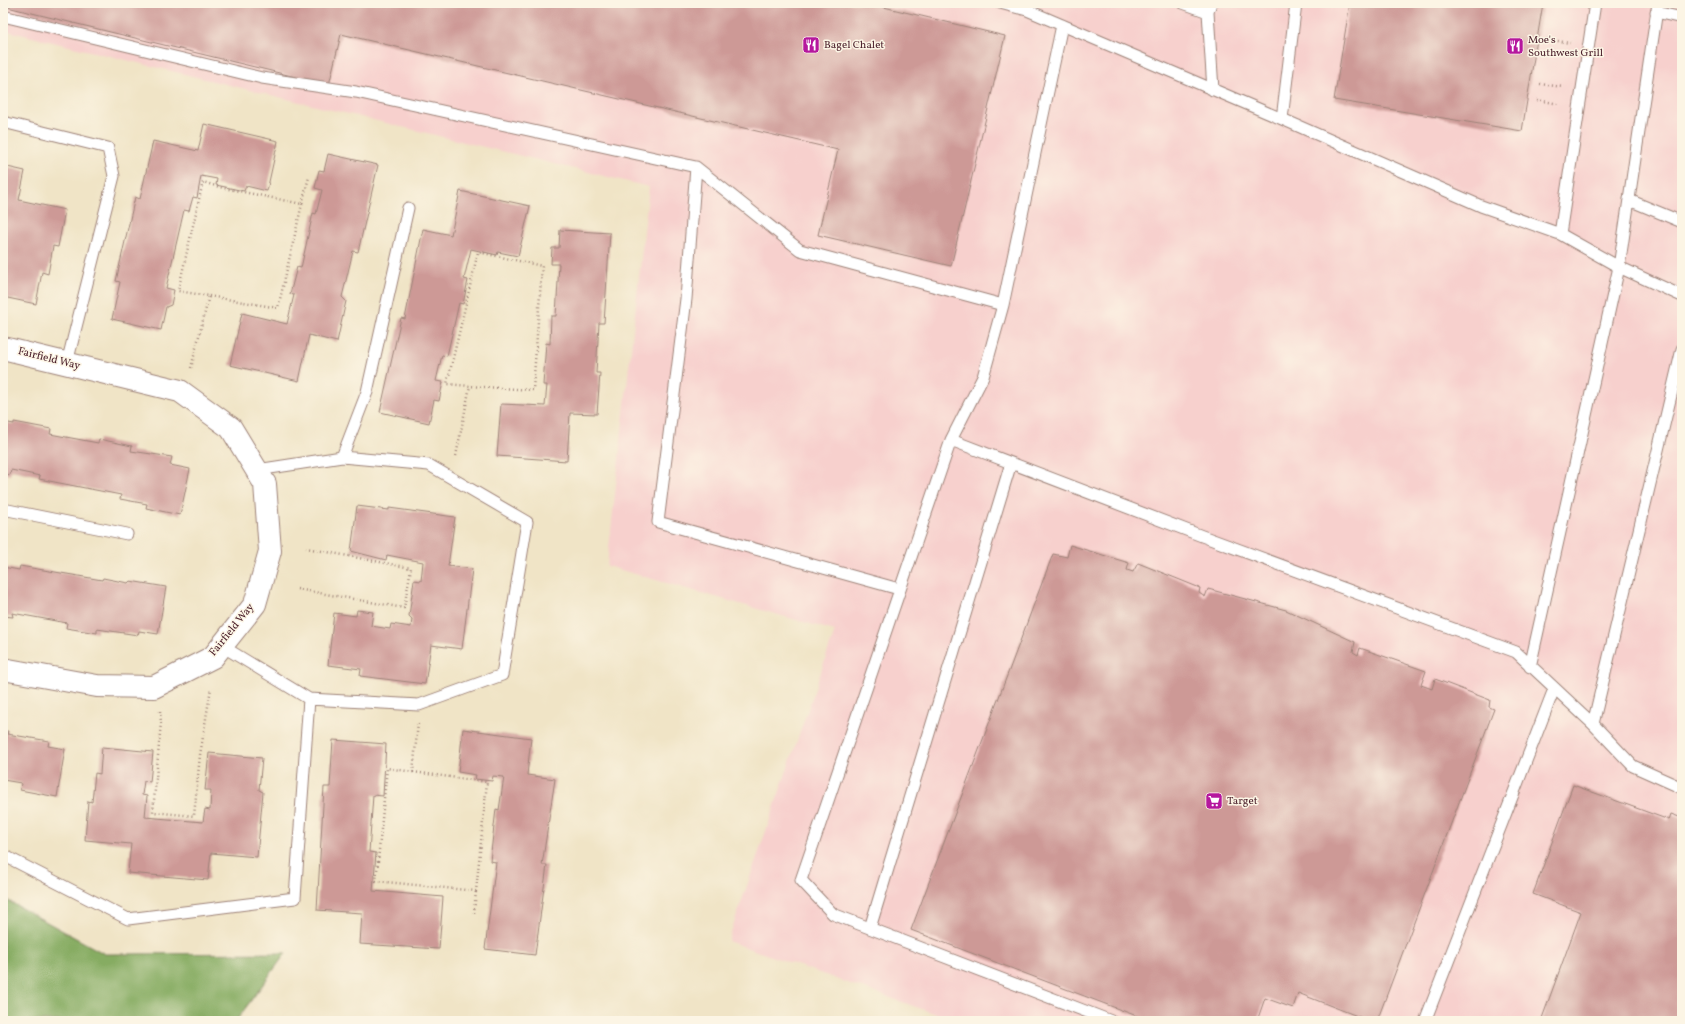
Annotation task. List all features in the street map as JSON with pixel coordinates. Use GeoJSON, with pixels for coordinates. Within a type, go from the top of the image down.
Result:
{"type":"FeatureCollection","features":[{"type":"Feature","properties":{"kind":"street","name":"Fairfield Way"},"geometry":{"type":"LineString","coordinates":[[3,348],[180,391],[231,428],[265,484],[270,551],[255,604],[213,657],[154,687],[97,686],[3,669]]}},
{"type":"Feature","properties":{"kind":"lane"},"geometry":{"type":"LineString","coordinates":[[1000,3],[1027,6],[1062,25],[1481,206],[1560,234],[1619,267],[1682,296]]}},
{"type":"Feature","properties":{"kind":"lane"},"geometry":{"type":"LineString","coordinates":[[1183,3],[1209,7],[1214,90]]}},
{"type":"Feature","properties":{"kind":"lane"},"geometry":{"type":"LineString","coordinates":[[1282,119],[1296,3]]}},
{"type":"Feature","properties":{"kind":"lane"},"geometry":{"type":"LineString","coordinates":[[1560,234],[1595,3]]}},
{"type":"Feature","properties":{"kind":"lane"},"geometry":{"type":"LineString","coordinates":[[1530,666],[1619,267],[1657,8],[1682,18]]}},
{"type":"Feature","properties":{"kind":"lane"},"geometry":{"type":"LineString","coordinates":[[3,16],[262,78],[356,92],[696,167],[800,250],[1003,305]]}},
{"type":"Feature","properties":{"kind":"lane"},"geometry":{"type":"LineString","coordinates":[[1062,25],[1003,305],[983,376],[951,440],[801,880],[833,914],[1111,1021]]}},
{"type":"Feature","properties":{"kind":"lane"},"geometry":{"type":"LineString","coordinates":[[3,122],[108,148],[114,176],[67,363]]}},
{"type":"Feature","properties":{"kind":"lane"},"geometry":{"type":"LineString","coordinates":[[696,167],[686,299],[658,522],[899,589]]}},
{"type":"Feature","properties":{"kind":"lane"},"geometry":{"type":"LineString","coordinates":[[1629,200],[1682,222]]}},
{"type":"Feature","properties":{"kind":"lane"},"geometry":{"type":"LineString","coordinates":[[342,457],[367,392],[408,208]]}},
{"type":"Feature","properties":{"kind":"lane"},"geometry":{"type":"LineString","coordinates":[[1593,724],[1682,349]]}},
{"type":"Feature","properties":{"kind":"lane"},"geometry":{"type":"LineString","coordinates":[[951,440],[1202,536],[1516,652],[1593,724],[1633,766],[1682,788]]}},
{"type":"Feature","properties":{"kind":"lane"},"geometry":{"type":"LineString","coordinates":[[222,646],[309,699],[419,705],[502,676],[527,522],[429,465],[342,457],[257,470]]}},
{"type":"Feature","properties":{"kind":"lane"},"geometry":{"type":"LineString","coordinates":[[870,928],[1011,463]]}},
{"type":"Feature","properties":{"kind":"lane"},"geometry":{"type":"LineString","coordinates":[[3,510],[127,534]]}},
{"type":"Feature","properties":{"kind":"lane"},"geometry":{"type":"LineString","coordinates":[[1425,1021],[1554,689]]}},
{"type":"Feature","properties":{"kind":"lane"},"geometry":{"type":"LineString","coordinates":[[3,855],[90,902],[128,919],[295,898],[309,699]]}},
{"type":"Feature","properties":{"kind":"path"},"geometry":{"type":"LineString","coordinates":[[302,204],[219,187],[204,182],[178,291],[278,308],[309,177]]}},
{"type":"Feature","properties":{"kind":"path"},"geometry":{"type":"LineString","coordinates":[[478,252],[542,266],[533,390],[470,386],[447,384],[478,252]]}},
{"type":"Feature","properties":{"kind":"path"},"geometry":{"type":"LineString","coordinates":[[191,368],[209,296]]}},
{"type":"Feature","properties":{"kind":"path"},"geometry":{"type":"LineString","coordinates":[[456,456],[470,386]]}},
{"type":"Feature","properties":{"kind":"path"},"geometry":{"type":"LineString","coordinates":[[297,589],[404,608],[410,568],[306,548]]}},
{"type":"Feature","properties":{"kind":"path"},"geometry":{"type":"LineString","coordinates":[[160,708],[161,722],[153,812],[194,816],[200,755],[211,688]]}},
{"type":"Feature","properties":{"kind":"path"},"geometry":{"type":"LineString","coordinates":[[413,772],[419,705]]}},
{"type":"Feature","properties":{"kind":"path"},"geometry":{"type":"LineString","coordinates":[[474,913],[487,782],[387,768],[376,881],[476,891]]}},
{"type":"Feature","properties":{"kind":"shaded area"},"geometry":{"type":"Polygon","coordinates":[[[3,3],[1682,3],[1682,1021],[956,1021],[728,941],[835,631],[607,566],[649,187],[3,30],[3,3]]]}},
{"type":"Feature","properties":{"kind":"green space"},"geometry":{"type":"Polygon","coordinates":[[[3,898],[105,954],[286,953],[236,1021],[3,1021],[3,898]]]}},
{"type":"Feature","properties":{"kind":"building"},"geometry":{"type":"Polygon","coordinates":[[[3,3],[867,3],[1005,36],[951,266],[818,235],[838,150],[341,34],[329,85],[3,6],[3,3]]]}},
{"type":"Feature","properties":{"kind":"building"},"geometry":{"type":"Polygon","coordinates":[[[1350,3],[1543,3],[1522,131],[1334,100],[1350,3]]]}},
{"type":"Feature","properties":{"kind":"building"},"geometry":{"type":"Polygon","coordinates":[[[204,124],[278,141],[267,191],[246,186],[244,191],[216,185],[217,179],[201,176],[197,198],[193,197],[189,211],[184,210],[166,288],[174,290],[171,305],[166,307],[161,330],[112,319],[120,282],[116,281],[135,197],[140,199],[153,141],[198,151],[204,124]]]}},
{"type":"Feature","properties":{"kind":"building"},"geometry":{"type":"Polygon","coordinates":[[[328,154],[378,165],[358,252],[353,251],[342,297],[346,301],[337,342],[309,335],[299,381],[230,365],[242,313],[287,324],[294,295],[290,294],[297,267],[301,268],[313,213],[316,214],[322,190],[315,188],[319,170],[324,171],[328,154]]]}},
{"type":"Feature","properties":{"kind":"building"},"geometry":{"type":"Polygon","coordinates":[[[3,166],[25,171],[19,200],[65,210],[58,247],[53,246],[48,274],[42,272],[36,304],[3,297],[3,166]]]}},
{"type":"Feature","properties":{"kind":"building"},"geometry":{"type":"Polygon","coordinates":[[[460,191],[530,206],[518,256],[498,252],[497,255],[471,249],[464,279],[468,280],[463,304],[459,303],[447,356],[442,355],[436,381],[443,382],[439,401],[434,400],[429,423],[380,412],[401,318],[405,319],[423,229],[451,235],[460,191]]]}},
{"type":"Feature","properties":{"kind":"building"},"geometry":{"type":"Polygon","coordinates":[[[560,230],[610,233],[604,323],[599,323],[596,373],[600,373],[597,414],[570,413],[567,461],[497,456],[501,404],[545,406],[547,385],[543,385],[546,343],[550,344],[551,316],[556,316],[559,264],[551,264],[552,248],[559,248],[560,230]]]}},
{"type":"Feature","properties":{"kind":"building"},"geometry":{"type":"Polygon","coordinates":[[[3,422],[14,424],[14,422],[51,429],[50,434],[98,443],[99,439],[132,446],[131,451],[172,457],[170,465],[190,469],[180,515],[146,508],[147,504],[120,499],[121,495],[39,479],[40,476],[11,470],[10,475],[3,473],[3,422]]]}},
{"type":"Feature","properties":{"kind":"building"},"geometry":{"type":"Polygon","coordinates":[[[357,506],[389,510],[389,508],[455,517],[448,566],[472,569],[462,649],[431,645],[425,684],[360,676],[361,669],[328,665],[334,613],[356,616],[357,610],[373,612],[371,626],[390,629],[391,624],[411,627],[412,619],[409,616],[414,580],[421,581],[423,562],[387,555],[386,560],[351,551],[357,506]]]}},
{"type":"Feature","properties":{"kind":"building"},"geometry":{"type":"Polygon","coordinates":[[[1070,545],[1129,563],[1127,570],[1133,572],[1138,563],[1200,588],[1199,593],[1205,597],[1208,589],[1286,610],[1355,642],[1353,652],[1358,655],[1360,648],[1426,671],[1421,685],[1432,689],[1435,679],[1490,700],[1489,707],[1494,709],[1377,1021],[1370,1021],[1298,993],[1293,1008],[1265,998],[1257,1021],[1150,1021],[911,930],[1053,554],[1067,557],[1070,545]]]}},
{"type":"Feature","properties":{"kind":"building"},"geometry":{"type":"Polygon","coordinates":[[[20,566],[102,580],[103,578],[128,583],[130,581],[166,587],[158,634],[139,631],[138,635],[97,629],[97,633],[66,628],[67,623],[12,613],[13,617],[3,616],[3,567],[19,570],[20,566]]]}},
{"type":"Feature","properties":{"kind":"building"},"geometry":{"type":"Polygon","coordinates":[[[463,729],[531,738],[527,775],[555,779],[542,865],[547,865],[535,955],[485,949],[496,862],[490,861],[496,809],[499,810],[504,777],[493,776],[492,781],[475,779],[476,775],[458,772],[463,729]]]}},
{"type":"Feature","properties":{"kind":"building"},"geometry":{"type":"Polygon","coordinates":[[[3,731],[8,731],[7,734],[49,741],[48,746],[65,749],[57,797],[20,790],[21,783],[3,780],[3,731]]]}},
{"type":"Feature","properties":{"kind":"building"},"geometry":{"type":"Polygon","coordinates":[[[333,740],[386,744],[383,796],[373,795],[369,852],[376,853],[373,891],[443,897],[439,949],[360,944],[362,913],[317,910],[324,787],[330,787],[333,740]]]}},
{"type":"Feature","properties":{"kind":"building"},"geometry":{"type":"Polygon","coordinates":[[[102,747],[153,752],[150,782],[144,781],[142,795],[147,796],[145,817],[203,822],[205,809],[210,810],[211,790],[205,790],[209,753],[262,758],[259,790],[263,792],[257,857],[211,853],[208,880],[128,873],[131,844],[85,840],[88,801],[92,802],[95,773],[100,774],[102,747]]]}},
{"type":"Feature","properties":{"kind":"building"},"geometry":{"type":"Polygon","coordinates":[[[1573,785],[1669,820],[1671,814],[1682,818],[1682,1021],[1541,1021],[1581,912],[1533,894],[1573,785]]]}},
{"type":"Feature","properties":{"kind":"place","name":"Bagel Chalet"},"geometry":{"type":"Point","coordinates":[811,45]}},
{"type":"Feature","properties":{"kind":"place","name":"Moe's Southwest Grill"},"geometry":{"type":"Point","coordinates":[1515,46]}},
{"type":"Feature","properties":{"kind":"place","name":"Target"},"geometry":{"type":"Point","coordinates":[1214,801]}}]}
